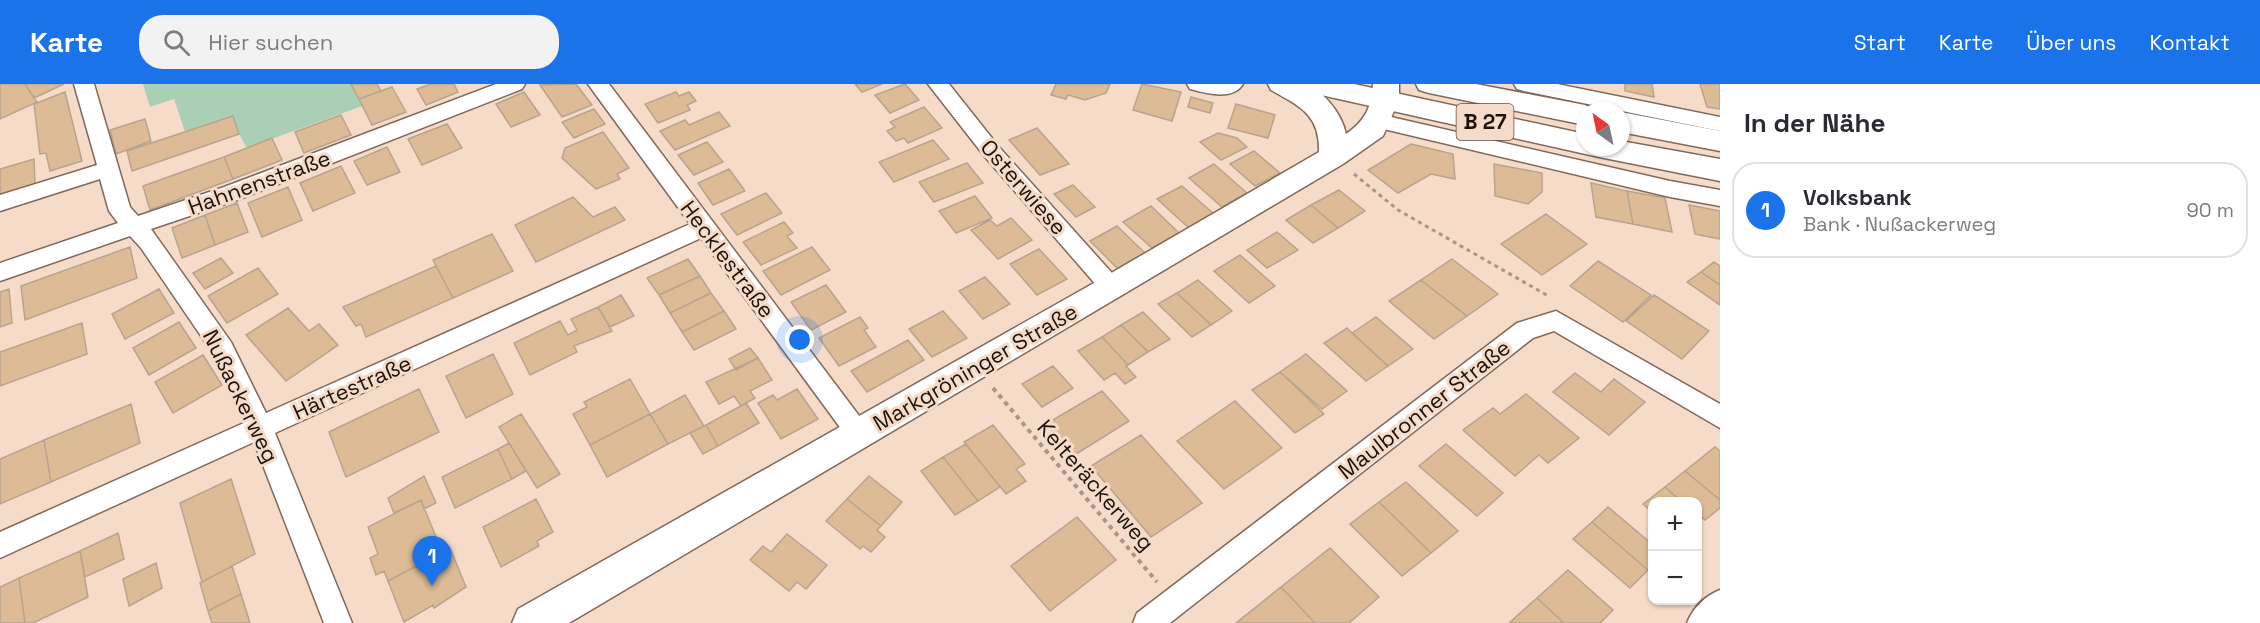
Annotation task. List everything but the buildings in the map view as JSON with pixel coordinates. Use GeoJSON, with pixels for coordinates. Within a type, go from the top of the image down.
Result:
{"type":"FeatureCollection","features":[{"type":"Feature","properties":{"kind":"main road"},"geometry":{"type":"LineString","coordinates":[[1281,84],[1319,108],[1335,137],[1333,157]]}},
{"type":"Feature","properties":{"kind":"main road","name":"B 27"},"geometry":{"type":"LineString","coordinates":[[1312,84],[1383,102],[1576,142]]}},
{"type":"Feature","properties":{"kind":"main road","name":"B 27"},"geometry":{"type":"LineString","coordinates":[[1429,84],[1576,113]]}},
{"type":"Feature","properties":{"kind":"main road","name":"Markgröninger Straße"},"geometry":{"type":"LineString","coordinates":[[531,623],[1112,288],[1333,157],[1365,136],[1383,102]]}},
{"type":"Feature","properties":{"kind":"main road"},"geometry":{"type":"LineString","coordinates":[[1630,124],[1720,141]]}},
{"type":"Feature","properties":{"kind":"main road"},"geometry":{"type":"LineString","coordinates":[[1630,153],[1720,170]]}},
{"type":"Feature","properties":{"kind":"street","name":"Nußackerweg"},"geometry":{"type":"LineString","coordinates":[[84,84],[120,211],[132,227],[149,242],[223,349],[261,428],[338,623]]}},
{"type":"Feature","properties":{"kind":"street","name":"Hahnenstraße"},"geometry":{"type":"LineString","coordinates":[[0,272],[232,193],[515,84]]}},
{"type":"Feature","properties":{"kind":"street","name":"Hecklestraße"},"geometry":{"type":"LineString","coordinates":[[598,84],[859,433]]}},
{"type":"Feature","properties":{"kind":"street","name":"Osterwiese"},"geometry":{"type":"LineString","coordinates":[[938,84],[992,152],[1112,288]]}},
{"type":"Feature","properties":{"kind":"street"},"geometry":{"type":"LineString","coordinates":[[1197,84],[1223,88],[1233,84]]}},
{"type":"Feature","properties":{"kind":"street"},"geometry":{"type":"LineString","coordinates":[[1524,84],[1720,124]]}},
{"type":"Feature","properties":{"kind":"street"},"geometry":{"type":"LineString","coordinates":[[1383,102],[1670,189],[1720,198]]}},
{"type":"Feature","properties":{"kind":"street"},"geometry":{"type":"LineString","coordinates":[[0,203],[109,169]]}},
{"type":"Feature","properties":{"kind":"street","name":"Härtestraße"},"geometry":{"type":"LineString","coordinates":[[0,544],[704,227]]}},
{"type":"Feature","properties":{"kind":"street"},"geometry":{"type":"LineString","coordinates":[[1556,321],[1720,417]]}},
{"type":"Feature","properties":{"kind":"street","name":"Maulbronner Straße"},"geometry":{"type":"LineString","coordinates":[[1147,623],[1176,603],[1525,330],[1556,321]]}},
{"type":"Feature","properties":{"kind":"street"},"geometry":{"type":"LineString","coordinates":[[1701,623],[1720,604]]}},
{"type":"Feature","properties":{"kind":"path"},"geometry":{"type":"LineString","coordinates":[[1333,157],[1398,210],[1550,295],[1556,321]]}},
{"type":"Feature","properties":{"kind":"path","name":"Kelteräckerweg"},"geometry":{"type":"LineString","coordinates":[[976,366],[1036,441],[1176,603]]}},
{"type":"Feature","properties":{"kind":"green space"},"geometry":{"type":"Polygon","coordinates":[[[143,84],[351,84],[362,106],[247,148],[233,116],[185,132],[174,99],[150,107],[143,84]]]}},
{"type":"Feature","properties":{"kind":"place","name":"Volksbank"},"geometry":{"type":"Point","coordinates":[432,586]}}]}
